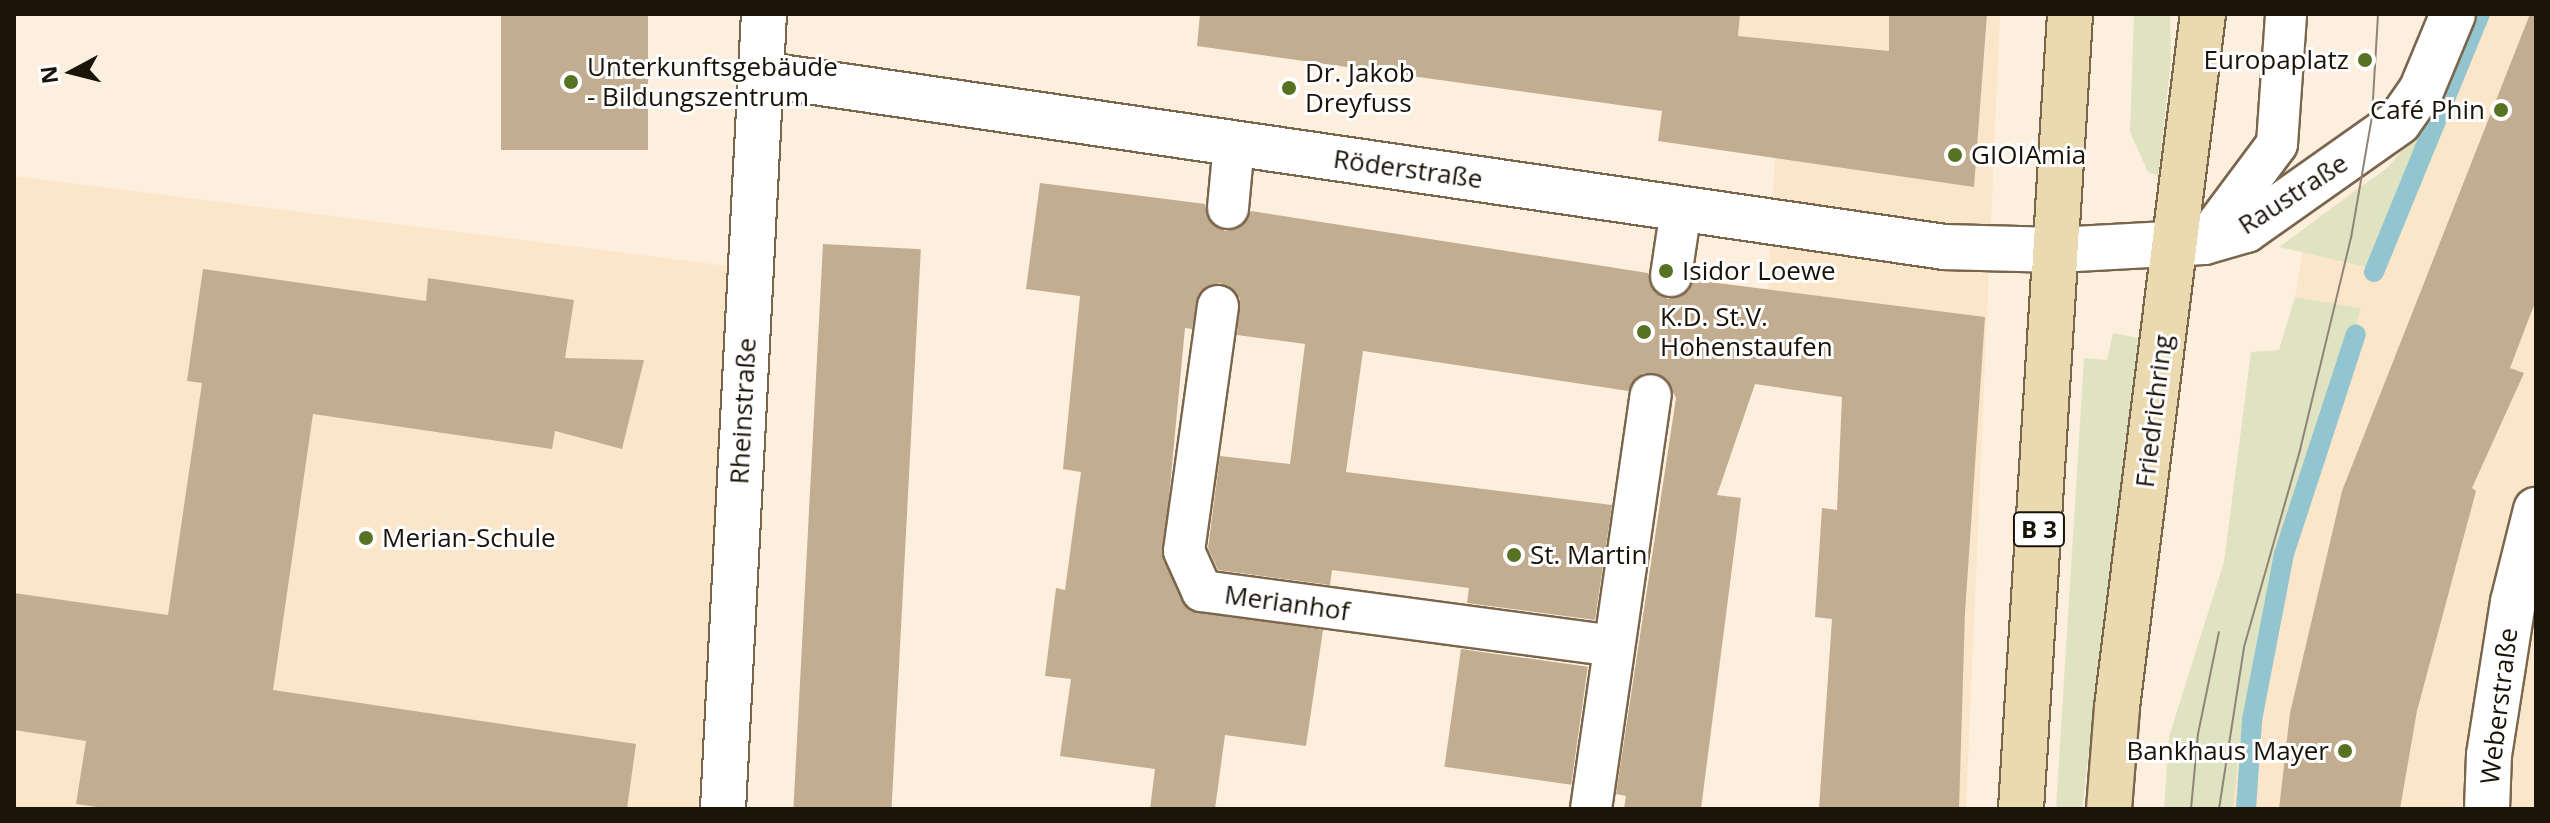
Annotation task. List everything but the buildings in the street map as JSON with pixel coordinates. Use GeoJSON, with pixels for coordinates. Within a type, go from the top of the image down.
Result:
{"type":"FeatureCollection","features":[{"type":"Feature","properties":{"kind":"main road","name":"B 3"},"geometry":{"type":"LineString","coordinates":[[2021,809],[2070,14]]}},
{"type":"Feature","properties":{"kind":"main road","name":"Friedrichring"},"geometry":{"type":"LineString","coordinates":[[2109,809],[2117,707],[2190,243],[2203,14]]}},
{"type":"Feature","properties":{"kind":"street","name":"Rheinstraße"},"geometry":{"type":"LineString","coordinates":[[723,809],[764,14]]}},
{"type":"Feature","properties":{"kind":"street","name":"Raustraße"},"geometry":{"type":"LineString","coordinates":[[2057,250],[2190,243],[2246,230],[2399,122],[2421,91],[2453,14]]}},
{"type":"Feature","properties":{"kind":"street","name":"Röderstraße"},"geometry":{"type":"LineString","coordinates":[[760,74],[1944,247],[2057,250]]}},
{"type":"Feature","properties":{"kind":"street","name":"Weberstraße"},"geometry":{"type":"LineString","coordinates":[[2487,809],[2489,755],[2513,602],[2536,510]]}},
{"type":"Feature","properties":{"kind":"lane"},"geometry":{"type":"LineString","coordinates":[[2190,243],[2277,144],[2286,14]]}},
{"type":"Feature","properties":{"kind":"lane"},"geometry":{"type":"LineString","coordinates":[[1228,208],[1234,143]]}},
{"type":"Feature","properties":{"kind":"lane"},"geometry":{"type":"LineString","coordinates":[[1671,276],[1681,209]]}},
{"type":"Feature","properties":{"kind":"lane","name":"Merianhof"},"geometry":{"type":"LineString","coordinates":[[1218,306],[1184,551],[1202,591],[1613,646]]}},
{"type":"Feature","properties":{"kind":"lane"},"geometry":{"type":"LineString","coordinates":[[1591,809],[1651,395]]}},
{"type":"Feature","properties":{"kind":"shaded area"},"geometry":{"type":"Polygon","coordinates":[[[1740,14],[2000,14],[1966,809],[1804,809],[1819,807],[1833,611],[1878,429],[1768,291],[1775,157],[1738,36],[1740,14]]]}},
{"type":"Feature","properties":{"kind":"shaded area"},"geometry":{"type":"Polygon","coordinates":[[[2472,14],[2536,14],[2536,809],[2164,809],[2169,737],[2224,562],[2295,297],[2307,226],[2365,182],[2373,263],[2472,14]]]}},
{"type":"Feature","properties":{"kind":"shaded area","name":"Merian-Schule"},"geometry":{"type":"Polygon","coordinates":[[[14,176],[736,267],[698,809],[14,809],[14,176]]]}},
{"type":"Feature","properties":{"kind":"green space"},"geometry":{"type":"Polygon","coordinates":[[[2134,14],[2170,14],[2171,60],[2158,176],[2148,172],[2130,132],[2134,14]]]}},
{"type":"Feature","properties":{"kind":"green space"},"geometry":{"type":"Polygon","coordinates":[[[2416,134],[2423,138],[2371,268],[2279,247],[2387,168],[2416,134]]]}},
{"type":"Feature","properties":{"kind":"green space"},"geometry":{"type":"Polygon","coordinates":[[[2295,297],[2361,308],[2279,572],[2239,748],[2233,809],[2164,809],[2169,737],[2224,562],[2251,352],[2279,350],[2295,297]]]}},
{"type":"Feature","properties":{"kind":"green space"},"geometry":{"type":"Polygon","coordinates":[[[2113,333],[2138,338],[2082,809],[2056,809],[2084,358],[2107,360],[2113,333]]]}},
{"type":"Feature","properties":{"kind":"waterway"},"geometry":{"type":"LineString","coordinates":[[2374,272],[2480,14]]}},
{"type":"Feature","properties":{"kind":"waterway"},"geometry":{"type":"LineString","coordinates":[[2246,809],[2252,720],[2284,554],[2356,334]]}},
{"type":"Feature","properties":{"kind":"tram line"},"geometry":{"type":"LineString","coordinates":[[2219,809],[2244,647],[2300,450],[2351,238],[2372,116],[2378,14]]}},
{"type":"Feature","properties":{"kind":"tram line"},"geometry":{"type":"LineString","coordinates":[[2191,809],[2198,734],[2219,632]]}},
{"type":"Feature","properties":{"kind":"place","name":"Europaplatz"},"geometry":{"type":"Point","coordinates":[2365,60]}},
{"type":"Feature","properties":{"kind":"place","name":"Unterkunftsgebäude - Bildungszentrum"},"geometry":{"type":"Point","coordinates":[571,82]}},
{"type":"Feature","properties":{"kind":"place","name":"Dr. Jakob Dreyfuss"},"geometry":{"type":"Point","coordinates":[1289,88]}},
{"type":"Feature","properties":{"kind":"place","name":"Café Phin"},"geometry":{"type":"Point","coordinates":[2501,110]}},
{"type":"Feature","properties":{"kind":"place","name":"GIOIAmia"},"geometry":{"type":"Point","coordinates":[1955,155]}},
{"type":"Feature","properties":{"kind":"place","name":"Isidor Loewe"},"geometry":{"type":"Point","coordinates":[1666,271]}},
{"type":"Feature","properties":{"kind":"place","name":"K.D. St.V. Hohenstaufen"},"geometry":{"type":"Point","coordinates":[1644,332]}},
{"type":"Feature","properties":{"kind":"place","name":"Merian-Schule"},"geometry":{"type":"Point","coordinates":[366,538]}},
{"type":"Feature","properties":{"kind":"place","name":"St. Martin"},"geometry":{"type":"Point","coordinates":[1514,555]}},
{"type":"Feature","properties":{"kind":"place","name":"Bankhaus Mayer"},"geometry":{"type":"Point","coordinates":[2345,751]}}]}
